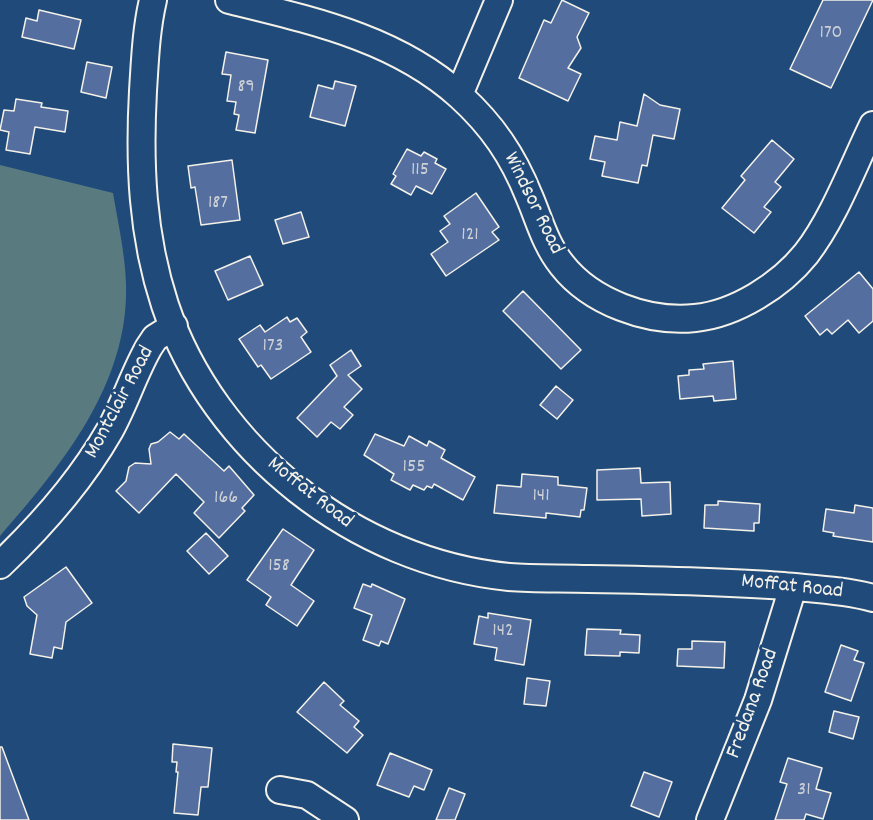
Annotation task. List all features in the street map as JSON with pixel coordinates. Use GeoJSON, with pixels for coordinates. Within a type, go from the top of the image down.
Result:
{"type":"FeatureCollection","features":[{"type":"Feature","properties":{"kind":"street","name":"Moffat Road"},"geometry":{"type":"LineString","coordinates":[[153,0],[146,43],[141,129],[143,201],[155,267],[174,326],[214,399],[240,434],[269,465],[324,510],[358,532],[397,549],[460,570],[510,577],[733,582],[793,587],[873,598]]}},
{"type":"Feature","properties":{"kind":"street","name":"Windsor Road"},"geometry":{"type":"LineString","coordinates":[[229,0],[312,20],[382,46],[416,63],[459,95],[500,138],[529,196],[546,240],[562,265],[585,288],[616,305],[651,316],[694,319],[724,312],[785,276],[807,254],[824,225],[873,125]]}},
{"type":"Feature","properties":{"kind":"street"},"geometry":{"type":"LineString","coordinates":[[459,95],[499,0]]}},
{"type":"Feature","properties":{"kind":"street","name":"Montclair Road"},"geometry":{"type":"LineString","coordinates":[[0,565],[54,509],[84,471],[118,415],[149,346],[155,338],[174,326]]}},
{"type":"Feature","properties":{"kind":"street","name":"Fredana Road"},"geometry":{"type":"LineString","coordinates":[[710,820],[758,700],[793,587]]}},
{"type":"Feature","properties":{"kind":"street"},"geometry":{"type":"LineString","coordinates":[[280,790],[307,795],[345,820]]}},
{"type":"Feature","properties":{"kind":"green space"},"geometry":{"type":"Polygon","coordinates":[[[0,165],[113,193],[123,249],[126,284],[124,321],[116,356],[104,389],[68,451],[0,536],[0,165]]]}},
{"type":"Feature","properties":{"kind":"building"},"geometry":{"type":"Polygon","coordinates":[[[562,0],[589,13],[577,37],[581,48],[568,68],[581,74],[568,101],[519,78],[544,20],[551,23],[562,0]]]}},
{"type":"Feature","properties":{"kind":"building"},"geometry":{"type":"Polygon","coordinates":[[[823,0],[873,0],[831,88],[790,69],[823,0]]]}},
{"type":"Feature","properties":{"kind":"building"},"geometry":{"type":"Polygon","coordinates":[[[39,10],[81,20],[74,49],[22,37],[26,18],[37,21],[39,10]]]}},
{"type":"Feature","properties":{"kind":"building"},"geometry":{"type":"Polygon","coordinates":[[[226,52],[268,60],[255,133],[236,130],[239,115],[234,114],[236,102],[227,101],[231,75],[222,74],[226,52]]]}},
{"type":"Feature","properties":{"kind":"building"},"geometry":{"type":"Polygon","coordinates":[[[87,62],[112,67],[106,98],[81,92],[87,62]]]}},
{"type":"Feature","properties":{"kind":"building"},"geometry":{"type":"Polygon","coordinates":[[[335,81],[356,86],[345,126],[310,117],[318,85],[333,89],[335,81]]]}},
{"type":"Feature","properties":{"kind":"building"},"geometry":{"type":"Polygon","coordinates":[[[644,94],[660,105],[680,109],[674,139],[653,135],[647,166],[642,165],[638,183],[602,176],[605,162],[590,159],[595,136],[617,140],[620,122],[637,126],[644,94]]]}},
{"type":"Feature","properties":{"kind":"building"},"geometry":{"type":"Polygon","coordinates":[[[16,99],[42,103],[41,107],[68,111],[65,132],[35,127],[30,154],[6,150],[9,132],[0,130],[4,110],[14,111],[16,99]]]}},
{"type":"Feature","properties":{"kind":"building"},"geometry":{"type":"Polygon","coordinates":[[[772,140],[794,159],[775,182],[781,187],[764,207],[771,212],[754,233],[722,208],[745,180],[741,176],[772,140]]]}},
{"type":"Feature","properties":{"kind":"building"},"geometry":{"type":"Polygon","coordinates":[[[407,149],[421,156],[424,152],[437,159],[435,163],[446,169],[432,194],[416,186],[411,195],[391,184],[396,176],[393,174],[407,149]]]}},
{"type":"Feature","properties":{"kind":"building"},"geometry":{"type":"Polygon","coordinates":[[[232,160],[240,220],[201,225],[195,187],[191,188],[188,166],[232,160]]]}},
{"type":"Feature","properties":{"kind":"building"},"geometry":{"type":"Polygon","coordinates":[[[476,193],[499,227],[492,232],[499,240],[446,276],[431,254],[448,242],[440,231],[450,224],[444,216],[476,193]]]}},
{"type":"Feature","properties":{"kind":"building"},"geometry":{"type":"Polygon","coordinates":[[[301,212],[309,237],[283,244],[275,220],[301,212]]]}},
{"type":"Feature","properties":{"kind":"building"},"geometry":{"type":"Polygon","coordinates":[[[250,256],[263,285],[228,300],[215,271],[250,256]]]}},
{"type":"Feature","properties":{"kind":"building"},"geometry":{"type":"Polygon","coordinates":[[[859,272],[873,289],[873,321],[859,333],[848,320],[832,334],[827,329],[820,335],[805,316],[859,272]]]}},
{"type":"Feature","properties":{"kind":"building"},"geometry":{"type":"Polygon","coordinates":[[[523,291],[581,350],[561,369],[503,311],[523,291]]]}},
{"type":"Feature","properties":{"kind":"building"},"geometry":{"type":"Polygon","coordinates":[[[287,317],[290,322],[297,318],[307,332],[301,337],[311,352],[271,379],[261,365],[258,367],[239,339],[260,325],[265,332],[287,317]]]}},
{"type":"Feature","properties":{"kind":"building"},"geometry":{"type":"Polygon","coordinates":[[[351,350],[361,366],[348,375],[362,389],[344,407],[353,415],[340,429],[331,422],[317,437],[297,418],[337,376],[330,365],[351,350]]]}},
{"type":"Feature","properties":{"kind":"building"},"geometry":{"type":"Polygon","coordinates":[[[733,361],[736,399],[714,401],[713,396],[680,399],[678,376],[689,375],[689,370],[704,369],[703,364],[733,361]]]}},
{"type":"Feature","properties":{"kind":"building"},"geometry":{"type":"Polygon","coordinates":[[[556,386],[573,400],[557,419],[540,405],[556,386]]]}},
{"type":"Feature","properties":{"kind":"building"},"geometry":{"type":"Polygon","coordinates":[[[170,432],[179,439],[184,434],[224,471],[229,466],[254,495],[242,508],[245,511],[219,538],[194,513],[204,502],[176,474],[139,513],[116,491],[126,481],[129,467],[135,463],[151,464],[149,449],[151,444],[158,442],[170,432]]]}},
{"type":"Feature","properties":{"kind":"building"},"geometry":{"type":"Polygon","coordinates":[[[375,434],[404,446],[409,436],[427,446],[429,441],[445,450],[441,458],[475,477],[463,500],[434,484],[432,488],[427,486],[424,490],[413,485],[410,490],[391,480],[394,474],[364,455],[375,434]]]}},
{"type":"Feature","properties":{"kind":"building"},"geometry":{"type":"Polygon","coordinates":[[[640,468],[641,483],[670,482],[671,514],[642,516],[641,499],[597,500],[597,470],[640,468]]]}},
{"type":"Feature","properties":{"kind":"building"},"geometry":{"type":"Polygon","coordinates":[[[522,474],[558,477],[558,485],[587,488],[584,510],[581,510],[580,517],[546,513],[546,518],[494,513],[497,485],[521,487],[522,474]]]}},
{"type":"Feature","properties":{"kind":"building"},"geometry":{"type":"Polygon","coordinates":[[[718,501],[760,504],[759,523],[754,523],[754,531],[704,528],[705,505],[718,505],[718,501]]]}},
{"type":"Feature","properties":{"kind":"building"},"geometry":{"type":"Polygon","coordinates":[[[855,505],[873,508],[873,542],[833,536],[834,533],[823,531],[826,509],[854,513],[855,505]]]}},
{"type":"Feature","properties":{"kind":"building"},"geometry":{"type":"Polygon","coordinates":[[[283,529],[314,550],[291,585],[314,601],[297,626],[266,605],[271,597],[247,580],[283,529]]]}},
{"type":"Feature","properties":{"kind":"building"},"geometry":{"type":"Polygon","coordinates":[[[206,533],[228,556],[209,574],[187,551],[206,533]]]}},
{"type":"Feature","properties":{"kind":"building"},"geometry":{"type":"Polygon","coordinates":[[[66,567],[92,603],[66,622],[62,649],[54,647],[52,658],[30,654],[37,615],[27,606],[24,597],[66,567]]]}},
{"type":"Feature","properties":{"kind":"building"},"geometry":{"type":"Polygon","coordinates":[[[363,584],[371,587],[372,584],[405,599],[388,644],[381,641],[379,646],[363,640],[372,615],[354,608],[363,584]]]}},
{"type":"Feature","properties":{"kind":"building"},"geometry":{"type":"Polygon","coordinates":[[[488,613],[531,620],[524,665],[495,660],[497,648],[474,644],[479,616],[488,618],[488,613]]]}},
{"type":"Feature","properties":{"kind":"building"},"geometry":{"type":"Polygon","coordinates":[[[587,629],[621,630],[620,634],[640,635],[639,653],[620,652],[620,656],[585,655],[587,629]]]}},
{"type":"Feature","properties":{"kind":"building"},"geometry":{"type":"Polygon","coordinates":[[[692,641],[725,642],[724,668],[677,666],[678,649],[692,649],[692,641]]]}},
{"type":"Feature","properties":{"kind":"building"},"geometry":{"type":"Polygon","coordinates":[[[841,645],[858,651],[854,660],[864,663],[851,701],[825,692],[841,645]]]}},
{"type":"Feature","properties":{"kind":"building"},"geometry":{"type":"Polygon","coordinates":[[[527,678],[550,681],[546,706],[524,704],[527,678]]]}},
{"type":"Feature","properties":{"kind":"building"},"geometry":{"type":"Polygon","coordinates":[[[324,682],[344,701],[340,705],[359,721],[354,727],[363,735],[347,753],[297,712],[324,682]]]}},
{"type":"Feature","properties":{"kind":"building"},"geometry":{"type":"Polygon","coordinates":[[[834,711],[859,717],[853,739],[829,732],[834,711]]]}},
{"type":"Feature","properties":{"kind":"building"},"geometry":{"type":"Polygon","coordinates":[[[173,744],[212,748],[208,787],[201,787],[198,815],[174,813],[178,772],[176,772],[177,762],[172,762],[173,744]]]}},
{"type":"Feature","properties":{"kind":"building"},"geometry":{"type":"Polygon","coordinates":[[[0,747],[2,747],[29,820],[0,820],[0,747]]]}},
{"type":"Feature","properties":{"kind":"building"},"geometry":{"type":"Polygon","coordinates":[[[390,753],[432,770],[424,790],[414,786],[409,797],[377,785],[390,753]]]}},
{"type":"Feature","properties":{"kind":"building"},"geometry":{"type":"Polygon","coordinates":[[[788,758],[822,768],[816,789],[831,793],[823,819],[806,814],[804,820],[775,820],[787,784],[780,782],[788,758]]]}},
{"type":"Feature","properties":{"kind":"building"},"geometry":{"type":"Polygon","coordinates":[[[644,772],[672,782],[659,817],[631,806],[644,772]]]}},
{"type":"Feature","properties":{"kind":"building"},"geometry":{"type":"Polygon","coordinates":[[[449,788],[465,794],[455,820],[436,820],[449,788]]]}}]}
